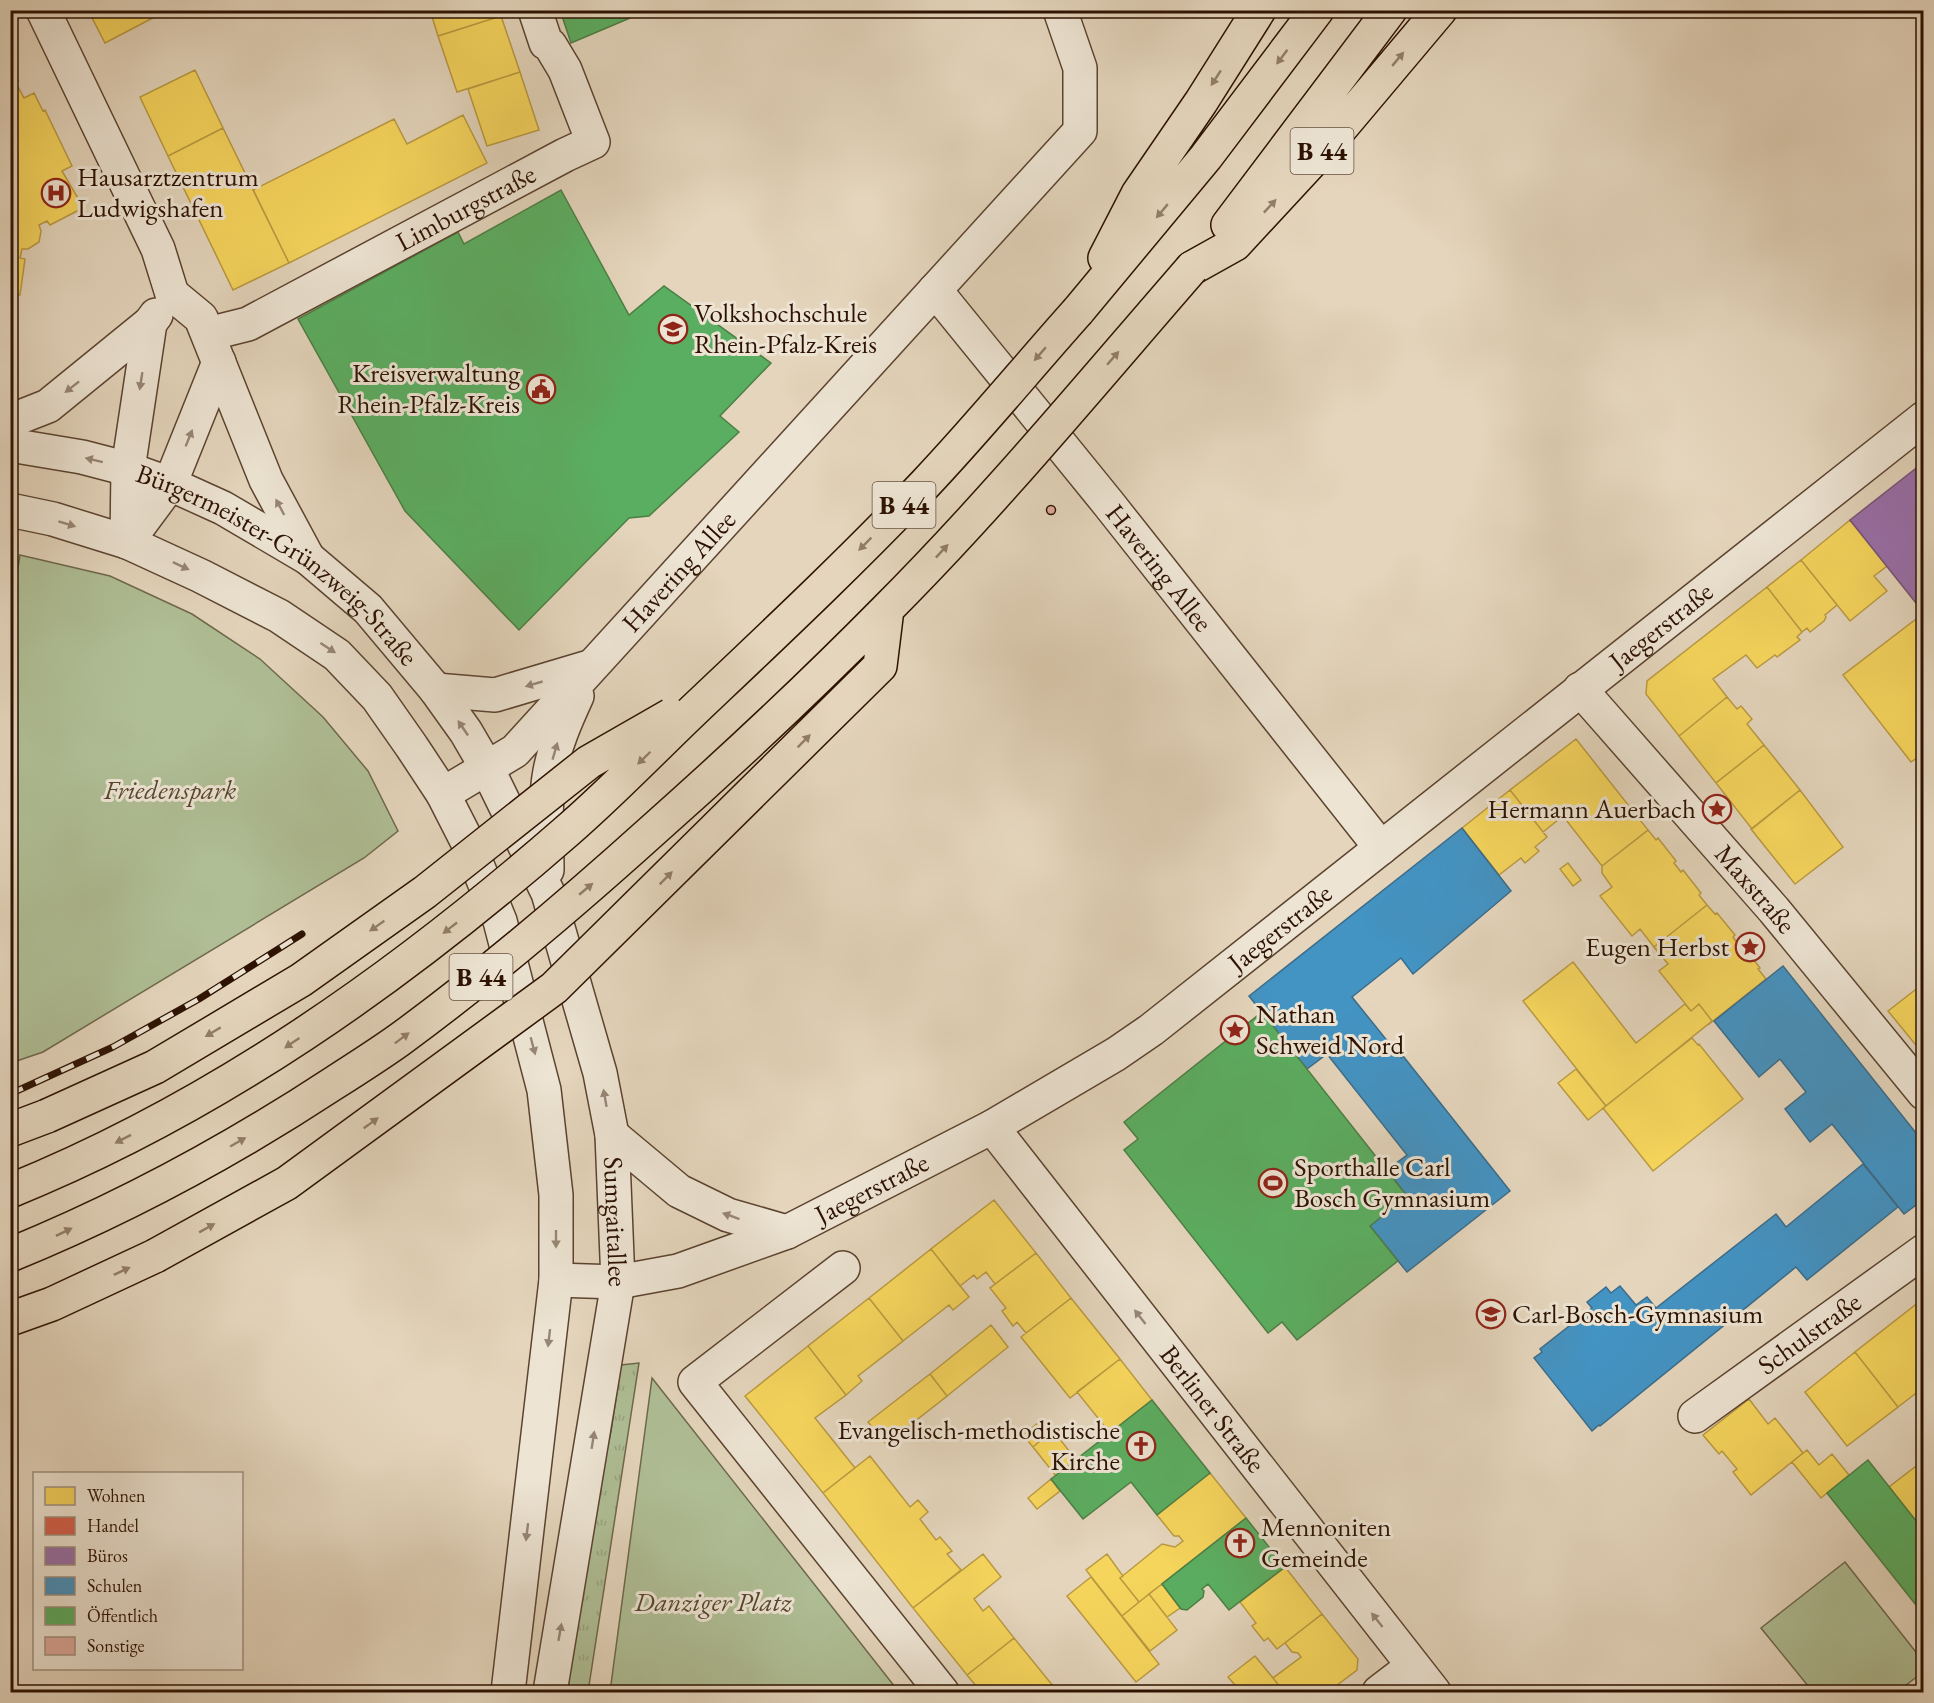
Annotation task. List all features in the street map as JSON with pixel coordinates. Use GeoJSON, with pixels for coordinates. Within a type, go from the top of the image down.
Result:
{"type":"FeatureCollection","features":[{"type":"Feature","properties":{"kind":"highway"},"geometry":{"type":"LineString","coordinates":[[1078,311],[1138,194],[1201,102],[1259,10]]}},
{"type":"Feature","properties":{"kind":"highway","name":"B 44"},"geometry":{"type":"LineString","coordinates":[[10,1191],[109,1146],[203,1099],[275,1054],[380,983],[476,909],[570,829],[777,632],[926,483],[1078,311],[1206,158],[1317,10]]}},
{"type":"Feature","properties":{"kind":"highway","name":"B 44"},"geometry":{"type":"LineString","coordinates":[[10,1255],[50,1239],[217,1155],[291,1111],[397,1041],[497,965],[609,870],[745,748],[887,609],[1008,480],[1233,218],[1390,10]]}},
{"type":"Feature","properties":{"kind":"highway","name":"B 44"},"geometry":{"type":"LineString","coordinates":[[1192,268],[1235,244],[1323,149],[1440,10]]}},
{"type":"Feature","properties":{"kind":"highway"},"geometry":{"type":"LineString","coordinates":[[10,1319],[51,1304],[155,1256],[287,1183],[554,988],[880,666],[887,609]]}},
{"type":"Feature","properties":{"kind":"highway"},"geometry":{"type":"LineString","coordinates":[[10,1130],[155,1067],[301,980],[425,892],[589,762],[717,689]]}},
{"type":"Feature","properties":{"kind":"street"},"geometry":{"type":"LineString","coordinates":[[43,10],[158,249],[172,294],[201,318],[266,480],[308,558]]}},
{"type":"Feature","properties":{"kind":"street","name":"Limburgstraße"},"geometry":{"type":"LineString","coordinates":[[213,348],[248,324],[566,154],[593,142],[565,70],[550,45],[546,43],[535,10]]}},
{"type":"Feature","properties":{"kind":"street","name":"Havering Allee"},"geometry":{"type":"LineString","coordinates":[[443,794],[515,751],[1080,131],[1080,68],[1060,10]]}},
{"type":"Feature","properties":{"kind":"street","name":"Havering Allee"},"geometry":{"type":"LineString","coordinates":[[935,290],[1108,503],[1381,848]]}},
{"type":"Feature","properties":{"kind":"street"},"geometry":{"type":"LineString","coordinates":[[10,421],[48,406],[150,323],[172,294]]}},
{"type":"Feature","properties":{"kind":"street"},"geometry":{"type":"LineString","coordinates":[[128,542],[128,469],[150,323]]}},
{"type":"Feature","properties":{"kind":"street"},"geometry":{"type":"LineString","coordinates":[[128,542],[170,484],[213,348]]}},
{"type":"Feature","properties":{"kind":"street","name":"Jaegerstraße"},"geometry":{"type":"LineString","coordinates":[[556,1280],[618,1282],[678,1270],[787,1232],[992,1127],[1116,1054],[1151,1030],[1923,418]]}},
{"type":"Feature","properties":{"kind":"street","name":"Bürgermeister-Grünzweig-Straße"},"geometry":{"type":"LineString","coordinates":[[10,445],[82,457],[128,469],[170,484],[223,508],[308,558],[368,609],[436,690],[487,768]]}},
{"type":"Feature","properties":{"kind":"street","name":"Bürgermeister-Grünzweig-Straße"},"geometry":{"type":"LineString","coordinates":[[10,510],[53,519],[128,542],[279,616],[337,655],[377,697],[443,794]]}},
{"type":"Feature","properties":{"kind":"street"},"geometry":{"type":"LineString","coordinates":[[436,690],[495,694],[590,667]]}},
{"type":"Feature","properties":{"kind":"street","name":"Havering Allee"},"geometry":{"type":"LineString","coordinates":[[548,893],[547,802],[550,771],[561,732],[590,667]]}},
{"type":"Feature","properties":{"kind":"street","name":"Maxstraße"},"geometry":{"type":"LineString","coordinates":[[1580,689],[1774,910],[1923,1093]]}},
{"type":"Feature","properties":{"kind":"street","name":"Sumgaitallee"},"geometry":{"type":"LineString","coordinates":[[487,768],[548,893],[600,1073],[612,1135],[618,1282],[550,1692]]}},
{"type":"Feature","properties":{"kind":"street"},"geometry":{"type":"LineString","coordinates":[[443,794],[469,845],[500,921],[544,1090],[556,1195],[556,1280],[510,1678],[496,1692]]}},
{"type":"Feature","properties":{"kind":"street","name":"Berliner Straße"},"geometry":{"type":"LineString","coordinates":[[992,1127],[1434,1692]]}},
{"type":"Feature","properties":{"kind":"street"},"geometry":{"type":"LineString","coordinates":[[612,1135],[679,1191],[728,1215],[787,1232]]}},
{"type":"Feature","properties":{"kind":"street","name":"Schulstraße"},"geometry":{"type":"LineString","coordinates":[[1695,1416],[1923,1251]]}},
{"type":"Feature","properties":{"kind":"street"},"geometry":{"type":"LineString","coordinates":[[843,1268],[695,1382],[942,1692]]}},
{"type":"Feature","properties":{"kind":"street"},"geometry":{"type":"LineString","coordinates":[[1379,1692],[1413,1666]]}},
{"type":"Feature","properties":{"kind":"green space","name":"Friedenspark"},"geometry":{"type":"Polygon","coordinates":[[[20,555],[110,576],[192,614],[260,659],[323,717],[368,771],[398,831],[364,858],[43,1052],[11,1063],[10,616],[20,555]]]}},
{"type":"Feature","properties":{"kind":"green space"},"geometry":{"type":"Polygon","coordinates":[[[639,1363],[588,1692],[568,1692],[575,1604],[611,1431],[621,1365],[639,1363]]]}},
{"type":"Feature","properties":{"kind":"green space","name":"Danziger Platz"},"geometry":{"type":"Polygon","coordinates":[[[652,1378],[899,1692],[610,1692],[652,1378]]]}},
{"type":"Feature","properties":{"kind":"green space"},"geometry":{"type":"Polygon","coordinates":[[[1845,1562],[1923,1661],[1923,1672],[1897,1692],[1813,1692],[1761,1628],[1845,1562]]]}},
{"type":"Feature","properties":{"kind":"building: Wohnen"},"geometry":{"type":"Polygon","coordinates":[[[88,10],[168,10],[105,43],[88,10]]]}},
{"type":"Feature","properties":{"kind":"building: Wohnen"},"geometry":{"type":"Polygon","coordinates":[[[430,10],[499,10],[501,16],[438,36],[430,10]]]}},
{"type":"Feature","properties":{"kind":"building: Wohnen"},"geometry":{"type":"Polygon","coordinates":[[[501,16],[520,72],[457,92],[438,36],[501,16]]]}},
{"type":"Feature","properties":{"kind":"building: Wohnen"},"geometry":{"type":"Polygon","coordinates":[[[10,67],[18,81],[10,85],[10,67]]]}},
{"type":"Feature","properties":{"kind":"building: Wohnen"},"geometry":{"type":"Polygon","coordinates":[[[195,70],[223,128],[168,156],[140,97],[195,70]]]}},
{"type":"Feature","properties":{"kind":"building: Wohnen"},"geometry":{"type":"Polygon","coordinates":[[[520,72],[539,130],[487,146],[468,89],[520,72]]]}},
{"type":"Feature","properties":{"kind":"building: Wohnen"},"geometry":{"type":"Polygon","coordinates":[[[16,83],[24,98],[34,93],[43,111],[45,110],[72,166],[62,171],[79,200],[81,209],[50,225],[47,221],[39,225],[41,231],[39,242],[28,249],[22,249],[20,258],[25,259],[20,295],[10,294],[10,85],[16,83]]]}},
{"type":"Feature","properties":{"kind":"building: Wohnen"},"geometry":{"type":"Polygon","coordinates":[[[463,115],[487,163],[289,263],[253,190],[394,119],[407,144],[463,115]]]}},
{"type":"Feature","properties":{"kind":"building: Wohnen"},"geometry":{"type":"Polygon","coordinates":[[[223,128],[289,263],[233,290],[168,156],[223,128]]]}},
{"type":"Feature","properties":{"kind":"building: Wohnen"},"geometry":{"type":"Polygon","coordinates":[[[1850,520],[1887,566],[1874,576],[1887,591],[1850,621],[1801,560],[1850,520]]]}},
{"type":"Feature","properties":{"kind":"building: Wohnen"},"geometry":{"type":"Polygon","coordinates":[[[1801,560],[1837,605],[1825,615],[1824,621],[1810,632],[1807,628],[1802,632],[1767,587],[1801,560]]]}},
{"type":"Feature","properties":{"kind":"building: Wohnen"},"geometry":{"type":"Polygon","coordinates":[[[1767,587],[1802,632],[1797,637],[1800,640],[1757,668],[1746,655],[1713,679],[1727,697],[1679,736],[1646,694],[1647,681],[1767,587]]]}},
{"type":"Feature","properties":{"kind":"building: Wohnen"},"geometry":{"type":"Polygon","coordinates":[[[1924,613],[1924,753],[1911,762],[1843,675],[1924,613]]]}},
{"type":"Feature","properties":{"kind":"building: Wohnen"},"geometry":{"type":"Polygon","coordinates":[[[1727,697],[1737,709],[1741,706],[1752,719],[1747,724],[1764,745],[1716,783],[1679,736],[1727,697]]]}},
{"type":"Feature","properties":{"kind":"building: Wohnen"},"geometry":{"type":"Polygon","coordinates":[[[1576,739],[1648,830],[1602,866],[1563,816],[1543,832],[1510,790],[1576,739]]]}},
{"type":"Feature","properties":{"kind":"building: Wohnen"},"geometry":{"type":"Polygon","coordinates":[[[1764,745],[1800,790],[1752,829],[1716,783],[1764,745]]]}},
{"type":"Feature","properties":{"kind":"building: Wohnen"},"geometry":{"type":"Polygon","coordinates":[[[1510,790],[1547,837],[1535,847],[1539,851],[1525,863],[1521,858],[1499,875],[1462,828],[1510,790]]]}},
{"type":"Feature","properties":{"kind":"building: Wohnen"},"geometry":{"type":"Polygon","coordinates":[[[1800,790],[1843,847],[1795,884],[1751,829],[1800,790]]]}},
{"type":"Feature","properties":{"kind":"building: Wohnen"},"geometry":{"type":"Polygon","coordinates":[[[1648,830],[1656,840],[1658,838],[1676,861],[1674,863],[1681,872],[1683,870],[1701,893],[1699,895],[1707,905],[1654,947],[1640,929],[1632,936],[1600,896],[1612,887],[1602,873],[1602,866],[1648,830]]]}},
{"type":"Feature","properties":{"kind":"building: Wohnen"},"geometry":{"type":"Polygon","coordinates":[[[1568,863],[1581,880],[1573,886],[1560,869],[1568,863]]]}},
{"type":"Feature","properties":{"kind":"building: Wohnen"},"geometry":{"type":"Polygon","coordinates":[[[1707,905],[1715,914],[1717,913],[1735,935],[1733,937],[1740,947],[1742,945],[1766,979],[1708,1025],[1712,1021],[1699,1004],[1691,1011],[1659,971],[1668,964],[1654,947],[1707,905]]]}},
{"type":"Feature","properties":{"kind":"building: Wohnen"},"geometry":{"type":"Polygon","coordinates":[[[1573,962],[1636,1043],[1685,1004],[1691,1011],[1699,1004],[1712,1021],[1606,1106],[1523,1001],[1573,962]]]}},
{"type":"Feature","properties":{"kind":"building: Wohnen"},"geometry":{"type":"Polygon","coordinates":[[[1924,983],[1924,1055],[1888,1011],[1924,983]]]}},
{"type":"Feature","properties":{"kind":"building: Wohnen"},"geometry":{"type":"Polygon","coordinates":[[[1692,1038],[1743,1099],[1653,1171],[1603,1108],[1692,1038]]]}},
{"type":"Feature","properties":{"kind":"building: Wohnen"},"geometry":{"type":"Polygon","coordinates":[[[1576,1069],[1606,1106],[1588,1120],[1558,1083],[1576,1069]]]}},
{"type":"Feature","properties":{"kind":"building: Wohnen"},"geometry":{"type":"Polygon","coordinates":[[[994,1200],[1036,1253],[995,1284],[986,1272],[977,1279],[974,1275],[960,1286],[931,1249],[994,1200]]]}},
{"type":"Feature","properties":{"kind":"building: Wohnen"},"geometry":{"type":"Polygon","coordinates":[[[931,1249],[969,1297],[953,1310],[949,1305],[903,1341],[869,1298],[931,1249]]]}},
{"type":"Feature","properties":{"kind":"building: Wohnen"},"geometry":{"type":"Polygon","coordinates":[[[1036,1253],[1071,1298],[1026,1333],[1017,1322],[1013,1326],[1002,1311],[1006,1308],[990,1288],[1036,1253]]]}},
{"type":"Feature","properties":{"kind":"building: Wohnen"},"geometry":{"type":"Polygon","coordinates":[[[869,1298],[903,1341],[858,1376],[862,1381],[846,1395],[808,1346],[869,1298]]]}},
{"type":"Feature","properties":{"kind":"building: Wohnen"},"geometry":{"type":"Polygon","coordinates":[[[1071,1298],[1120,1359],[1070,1398],[1021,1337],[1071,1298]]]}},
{"type":"Feature","properties":{"kind":"building: Wohnen"},"geometry":{"type":"Polygon","coordinates":[[[1919,1302],[1924,1308],[1924,1387],[1898,1407],[1855,1352],[1919,1302]]]}},
{"type":"Feature","properties":{"kind":"building: Wohnen"},"geometry":{"type":"Polygon","coordinates":[[[991,1325],[1008,1347],[947,1396],[930,1374],[991,1325]]]}},
{"type":"Feature","properties":{"kind":"building: Wohnen"},"geometry":{"type":"Polygon","coordinates":[[[808,1346],[846,1395],[815,1418],[855,1468],[823,1493],[745,1396],[808,1346]]]}},
{"type":"Feature","properties":{"kind":"building: Wohnen"},"geometry":{"type":"Polygon","coordinates":[[[1855,1352],[1898,1407],[1847,1446],[1805,1392],[1855,1352]]]}},
{"type":"Feature","properties":{"kind":"building: Wohnen"},"geometry":{"type":"Polygon","coordinates":[[[1120,1359],[1152,1400],[1110,1433],[1077,1392],[1120,1359]]]}},
{"type":"Feature","properties":{"kind":"building: Wohnen"},"geometry":{"type":"Polygon","coordinates":[[[930,1374],[947,1396],[886,1444],[868,1422],[930,1374]]]}},
{"type":"Feature","properties":{"kind":"building: Wohnen"},"geometry":{"type":"Polygon","coordinates":[[[1749,1399],[1768,1424],[1775,1418],[1803,1453],[1751,1495],[1733,1472],[1737,1469],[1722,1451],[1719,1454],[1703,1435],[1749,1399]]]}},
{"type":"Feature","properties":{"kind":"building: Wohnen"},"geometry":{"type":"Polygon","coordinates":[[[1044,1418],[1053,1430],[1033,1447],[1023,1435],[1044,1418]]]}},
{"type":"Feature","properties":{"kind":"building: Wohnen"},"geometry":{"type":"Polygon","coordinates":[[[1053,1430],[1076,1460],[1056,1476],[1033,1447],[1053,1430]]]}},
{"type":"Feature","properties":{"kind":"building: Wohnen"},"geometry":{"type":"Polygon","coordinates":[[[1807,1450],[1819,1465],[1832,1454],[1849,1475],[1821,1498],[1792,1462],[1807,1450]]]}},
{"type":"Feature","properties":{"kind":"building: Wohnen"},"geometry":{"type":"Polygon","coordinates":[[[870,1456],[910,1507],[918,1500],[928,1512],[920,1519],[936,1540],[940,1537],[952,1551],[947,1554],[961,1570],[913,1608],[823,1493],[870,1456]]]}},
{"type":"Feature","properties":{"kind":"building: Wohnen"},"geometry":{"type":"Polygon","coordinates":[[[1924,1460],[1924,1531],[1889,1487],[1924,1460]]]}},
{"type":"Feature","properties":{"kind":"building: Wohnen"},"geometry":{"type":"Polygon","coordinates":[[[1210,1473],[1246,1518],[1139,1602],[1120,1578],[1162,1544],[1175,1547],[1183,1541],[1179,1536],[1174,1536],[1157,1515],[1210,1473]]]}},
{"type":"Feature","properties":{"kind":"building: Wohnen"},"geometry":{"type":"Polygon","coordinates":[[[1051,1479],[1060,1491],[1037,1509],[1028,1498],[1051,1479]]]}},
{"type":"Feature","properties":{"kind":"building: Wohnen"},"geometry":{"type":"Polygon","coordinates":[[[983,1554],[1001,1577],[974,1599],[983,1611],[989,1606],[1014,1638],[967,1675],[913,1608],[983,1554]]]}},
{"type":"Feature","properties":{"kind":"building: Wohnen"},"geometry":{"type":"Polygon","coordinates":[[[1107,1554],[1123,1576],[1120,1578],[1139,1602],[1122,1616],[1086,1570],[1107,1554]]]}},
{"type":"Feature","properties":{"kind":"building: Wohnen"},"geometry":{"type":"Polygon","coordinates":[[[1285,1567],[1322,1614],[1277,1649],[1268,1638],[1264,1641],[1252,1626],[1256,1623],[1240,1602],[1285,1567]]]}},
{"type":"Feature","properties":{"kind":"building: Wohnen"},"geometry":{"type":"Polygon","coordinates":[[[1091,1577],[1159,1664],[1136,1682],[1067,1596],[1091,1577]]]}},
{"type":"Feature","properties":{"kind":"building: Wohnen"},"geometry":{"type":"Polygon","coordinates":[[[1162,1584],[1180,1608],[1167,1617],[1149,1594],[1162,1584]]]}},
{"type":"Feature","properties":{"kind":"building: Wohnen"},"geometry":{"type":"Polygon","coordinates":[[[1149,1594],[1177,1630],[1150,1651],[1122,1616],[1149,1594]]]}},
{"type":"Feature","properties":{"kind":"building: Wohnen"},"geometry":{"type":"Polygon","coordinates":[[[1322,1614],[1358,1659],[1357,1670],[1328,1692],[1284,1692],[1273,1678],[1301,1657],[1298,1653],[1292,1652],[1285,1643],[1322,1614]]]}},
{"type":"Feature","properties":{"kind":"building: Wohnen"},"geometry":{"type":"Polygon","coordinates":[[[1014,1638],[1058,1692],[981,1692],[967,1675],[1014,1638]]]}},
{"type":"Feature","properties":{"kind":"building: Wohnen"},"geometry":{"type":"Polygon","coordinates":[[[1255,1656],[1284,1692],[1241,1692],[1228,1677],[1255,1656]]]}},
{"type":"Feature","properties":{"kind":"building: Handel"},"geometry":{"type":"Polygon","coordinates":[[[1779,1685],[1784,1692],[1765,1692],[1779,1685]]]}},
{"type":"Feature","properties":{"kind":"building: Büros"},"geometry":{"type":"Polygon","coordinates":[[[1924,462],[1924,613],[1850,520],[1924,462]]]}},
{"type":"Feature","properties":{"kind":"building: Schulen"},"geometry":{"type":"Polygon","coordinates":[[[1462,828],[1511,891],[1413,974],[1401,958],[1352,997],[1401,1058],[1403,1056],[1510,1191],[1407,1272],[1370,1226],[1407,1196],[1387,1170],[1407,1155],[1327,1054],[1307,1069],[1249,996],[1462,828]]]}},
{"type":"Feature","properties":{"kind":"building: Schulen"},"geometry":{"type":"Polygon","coordinates":[[[1783,966],[1924,1143],[1924,1199],[1904,1214],[1832,1124],[1810,1142],[1785,1109],[1806,1092],[1780,1059],[1759,1077],[1714,1021],[1783,966]]]}},
{"type":"Feature","properties":{"kind":"building: Schulen"},"geometry":{"type":"Polygon","coordinates":[[[1863,1164],[1898,1207],[1807,1280],[1796,1267],[1592,1431],[1534,1358],[1542,1352],[1540,1349],[1592,1308],[1587,1302],[1606,1287],[1611,1293],[1620,1286],[1636,1305],[1647,1297],[1656,1308],[1776,1214],[1786,1227],[1863,1164]]]}},
{"type":"Feature","properties":{"kind":"building: Öffentlich"},"geometry":{"type":"Polygon","coordinates":[[[560,10],[628,10],[630,18],[571,43],[560,10]]]}},
{"type":"Feature","properties":{"kind":"building: Öffentlich","name":"Kreisverwaltung Rhein-Pfalz-Kreis"},"geometry":{"type":"Polygon","coordinates":[[[561,190],[629,315],[664,286],[771,363],[720,416],[739,432],[649,516],[629,518],[519,630],[405,511],[298,319],[458,232],[464,244],[561,190]]]}},
{"type":"Feature","properties":{"kind":"building: Öffentlich","name":"Sporthalle Carl Bosch Gymnasium"},"geometry":{"type":"Polygon","coordinates":[[[1262,1012],[1407,1196],[1370,1226],[1398,1261],[1297,1340],[1282,1322],[1268,1333],[1124,1150],[1138,1139],[1124,1122],[1262,1012]]]}},
{"type":"Feature","properties":{"kind":"building: Öffentlich","name":"Evangelisch-methodistische Kirche"},"geometry":{"type":"Polygon","coordinates":[[[1152,1400],[1210,1473],[1157,1515],[1131,1482],[1083,1519],[1051,1479],[1152,1400]]]}},
{"type":"Feature","properties":{"kind":"building: Öffentlich"},"geometry":{"type":"Polygon","coordinates":[[[1868,1460],[1924,1531],[1924,1615],[1827,1493],[1868,1460]]]}},
{"type":"Feature","properties":{"kind":"building: Öffentlich","name":"Mennoniten Gemeinde"},"geometry":{"type":"Polygon","coordinates":[[[1246,1518],[1285,1567],[1229,1610],[1208,1584],[1202,1589],[1203,1597],[1187,1610],[1181,1609],[1162,1584],[1246,1518]]]}},
{"type":"Feature","properties":{"kind":"building: Sonstige"},"geometry":{"type":"Polygon","coordinates":[[[1051,506],[1055,510],[1051,514],[1047,510],[1051,506]]]}},
{"type":"Feature","properties":{"kind":"railway"},"geometry":{"type":"LineString","coordinates":[[10,1094],[113,1047],[199,999],[302,934]]}},
{"type":"Feature","properties":{"kind":"place","name":"Hausarztzentrum Ludwigshafen"},"geometry":{"type":"Point","coordinates":[56,193]}},
{"type":"Feature","properties":{"kind":"place","name":"Volkshochschule Rhein-Pfalz-Kreis"},"geometry":{"type":"Point","coordinates":[673,329]}},
{"type":"Feature","properties":{"kind":"place","name":"Kreisverwaltung Rhein-Pfalz-Kreis"},"geometry":{"type":"Point","coordinates":[541,389]}},
{"type":"Feature","properties":{"kind":"place","name":"Hermann Auerbach"},"geometry":{"type":"Point","coordinates":[1717,809]}},
{"type":"Feature","properties":{"kind":"place","name":"Eugen Herbst"},"geometry":{"type":"Point","coordinates":[1750,947]}},
{"type":"Feature","properties":{"kind":"place","name":"Nathan Schweid Nord"},"geometry":{"type":"Point","coordinates":[1235,1030]}},
{"type":"Feature","properties":{"kind":"place","name":"Sporthalle Carl Bosch Gymnasium"},"geometry":{"type":"Point","coordinates":[1273,1183]}},
{"type":"Feature","properties":{"kind":"place","name":"Carl-Bosch-Gymnasium"},"geometry":{"type":"Point","coordinates":[1491,1314]}},
{"type":"Feature","properties":{"kind":"place","name":"Evangelisch-methodistische Kirche"},"geometry":{"type":"Point","coordinates":[1141,1446]}},
{"type":"Feature","properties":{"kind":"place","name":"Mennoniten Gemeinde"},"geometry":{"type":"Point","coordinates":[1240,1543]}}]}
